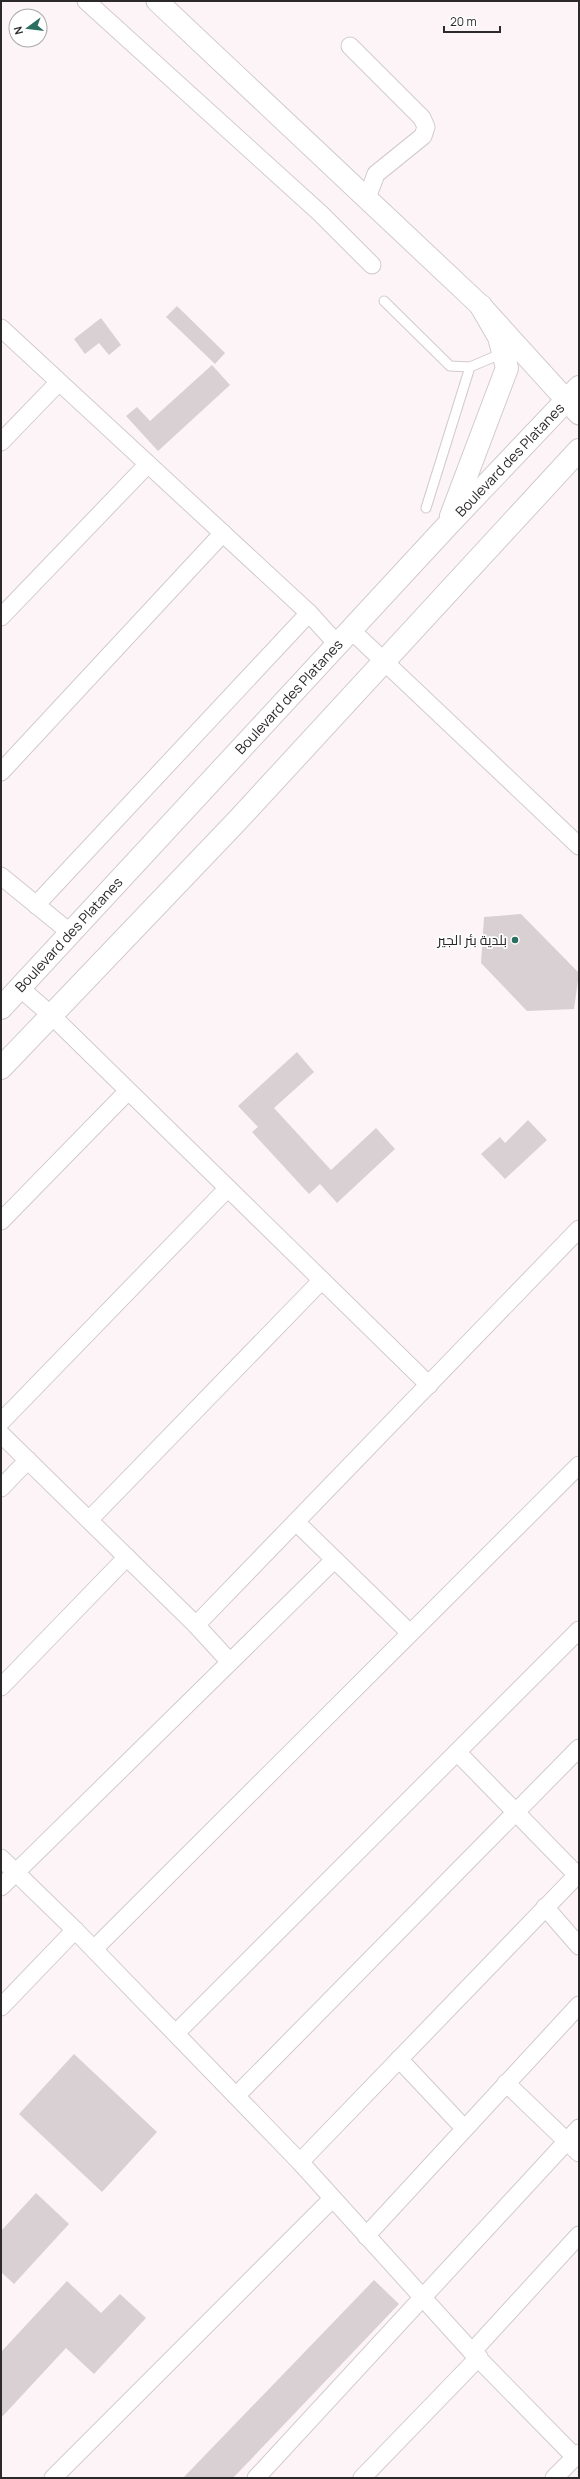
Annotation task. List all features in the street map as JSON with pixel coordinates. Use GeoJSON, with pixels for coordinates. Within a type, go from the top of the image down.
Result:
{"type":"FeatureCollection","features":[{"type":"Feature","properties":{"kind":"main road"},"geometry":{"type":"LineString","coordinates":[[447,526],[506,368],[504,352],[499,337],[480,306]]}},
{"type":"Feature","properties":{"kind":"main road","name":"Boulevard des Platanes"},"geometry":{"type":"LineString","coordinates":[[1,1008],[72,934],[447,526],[574,401]]}},
{"type":"Feature","properties":{"kind":"main road"},"geometry":{"type":"LineString","coordinates":[[1,1068],[237,821],[579,450]]}},
{"type":"Feature","properties":{"kind":"street"},"geometry":{"type":"LineString","coordinates":[[86,1],[320,213],[372,265]]}},
{"type":"Feature","properties":{"kind":"street"},"geometry":{"type":"LineString","coordinates":[[157,1],[480,306],[574,401]]}},
{"type":"Feature","properties":{"kind":"street"},"geometry":{"type":"LineString","coordinates":[[350,46],[422,118],[426,127],[423,136],[376,174],[367,198]]}},
{"type":"Feature","properties":{"kind":"street"},"geometry":{"type":"LineString","coordinates":[[1,328],[309,613],[344,638],[383,661],[579,846]]}},
{"type":"Feature","properties":{"kind":"street"},"geometry":{"type":"LineString","coordinates":[[1,442],[59,382]]}},
{"type":"Feature","properties":{"kind":"street"},"geometry":{"type":"LineString","coordinates":[[1,617],[148,464]]}},
{"type":"Feature","properties":{"kind":"street"},"geometry":{"type":"LineString","coordinates":[[1,772],[223,533]]}},
{"type":"Feature","properties":{"kind":"street"},"geometry":{"type":"LineString","coordinates":[[36,905],[309,613]]}},
{"type":"Feature","properties":{"kind":"street"},"geometry":{"type":"LineString","coordinates":[[1,876],[72,934]]}},
{"type":"Feature","properties":{"kind":"street"},"geometry":{"type":"LineString","coordinates":[[20,988],[51,1015],[429,1385]]}},
{"type":"Feature","properties":{"kind":"street"},"geometry":{"type":"LineString","coordinates":[[1,1221],[128,1091]]}},
{"type":"Feature","properties":{"kind":"street"},"geometry":{"type":"LineString","coordinates":[[1,1422],[228,1188]]}},
{"type":"Feature","properties":{"kind":"street"},"geometry":{"type":"LineString","coordinates":[[196,1624],[579,1230]]}},
{"type":"Feature","properties":{"kind":"street"},"geometry":{"type":"LineString","coordinates":[[89,1520],[322,1280]]}},
{"type":"Feature","properties":{"kind":"street"},"geometry":{"type":"LineString","coordinates":[[1,1434],[196,1624],[230,1662]]}},
{"type":"Feature","properties":{"kind":"street"},"geometry":{"type":"LineString","coordinates":[[1,1488],[28,1460]]}},
{"type":"Feature","properties":{"kind":"street"},"geometry":{"type":"LineString","coordinates":[[94,1949],[579,1465]]}},
{"type":"Feature","properties":{"kind":"street"},"geometry":{"type":"LineString","coordinates":[[296,1522],[410,1633]]}},
{"type":"Feature","properties":{"kind":"street"},"geometry":{"type":"LineString","coordinates":[[1,1687],[127,1557]]}},
{"type":"Feature","properties":{"kind":"street"},"geometry":{"type":"LineString","coordinates":[[1,1887],[334,1560]]}},
{"type":"Feature","properties":{"kind":"street"},"geometry":{"type":"LineString","coordinates":[[176,2033],[579,1630]]}},
{"type":"Feature","properties":{"kind":"street"},"geometry":{"type":"LineString","coordinates":[[236,2096],[579,1748]]}},
{"type":"Feature","properties":{"kind":"street"},"geometry":{"type":"LineString","coordinates":[[300,2162],[578,1874],[457,1752]]}},
{"type":"Feature","properties":{"kind":"street"},"geometry":{"type":"LineString","coordinates":[[1,1858],[75,1930],[176,2033],[300,2162],[332,2199],[476,2355],[577,2455],[554,2478]]}},
{"type":"Feature","properties":{"kind":"street"},"geometry":{"type":"LineString","coordinates":[[545,1907],[579,1946]]}},
{"type":"Feature","properties":{"kind":"street"},"geometry":{"type":"LineString","coordinates":[[1,2007],[75,1930]]}},
{"type":"Feature","properties":{"kind":"street"},"geometry":{"type":"LineString","coordinates":[[366,2236],[579,2005]]}},
{"type":"Feature","properties":{"kind":"street"},"geometry":{"type":"LineString","coordinates":[[399,2059],[464,2128]]}},
{"type":"Feature","properties":{"kind":"street"},"geometry":{"type":"LineString","coordinates":[[506,2083],[565,2142],[579,2153]]}},
{"type":"Feature","properties":{"kind":"street"},"geometry":{"type":"LineString","coordinates":[[256,2478],[579,2128]]}},
{"type":"Feature","properties":{"kind":"street"},"geometry":{"type":"LineString","coordinates":[[53,2478],[332,2199]]}},
{"type":"Feature","properties":{"kind":"street"},"geometry":{"type":"LineString","coordinates":[[362,2478],[476,2355],[579,2235]]}},
{"type":"Feature","properties":{"kind":"lane"},"geometry":{"type":"LineString","coordinates":[[384,301],[450,366],[470,367],[504,352]]}},
{"type":"Feature","properties":{"kind":"lane"},"geometry":{"type":"LineString","coordinates":[[426,508],[470,367]]}},
{"type":"Feature","properties":{"kind":"building"},"geometry":{"type":"Polygon","coordinates":[[[177,306],[225,353],[215,364],[166,317],[177,306]]]}},
{"type":"Feature","properties":{"kind":"building"},"geometry":{"type":"Polygon","coordinates":[[[101,318],[121,345],[109,355],[99,343],[85,354],[74,339],[101,318]]]}},
{"type":"Feature","properties":{"kind":"building"},"geometry":{"type":"Polygon","coordinates":[[[212,365],[230,385],[158,451],[126,416],[137,407],[150,421],[212,365]]]}},
{"type":"Feature","properties":{"kind":"building","name":"بلدية بئر الجير"},"geometry":{"type":"Polygon","coordinates":[[[521,914],[579,973],[574,1009],[527,1011],[481,963],[484,917],[521,914]]]}},
{"type":"Feature","properties":{"kind":"building"},"geometry":{"type":"Polygon","coordinates":[[[297,1052],[314,1072],[274,1108],[331,1170],[376,1128],[395,1149],[337,1203],[320,1184],[309,1194],[252,1132],[258,1127],[238,1106],[297,1052]]]}},
{"type":"Feature","properties":{"kind":"building"},"geometry":{"type":"Polygon","coordinates":[[[528,1120],[547,1140],[505,1179],[481,1154],[500,1137],[505,1143],[528,1120]]]}},
{"type":"Feature","properties":{"kind":"building"},"geometry":{"type":"Polygon","coordinates":[[[74,2054],[157,2132],[102,2192],[19,2114],[74,2054]]]}},
{"type":"Feature","properties":{"kind":"building"},"geometry":{"type":"Polygon","coordinates":[[[36,2193],[69,2224],[14,2284],[1,2272],[1,2231],[36,2193]]]}},
{"type":"Feature","properties":{"kind":"building"},"geometry":{"type":"Polygon","coordinates":[[[374,2280],[399,2304],[233,2478],[183,2478],[374,2280]]]}},
{"type":"Feature","properties":{"kind":"building"},"geometry":{"type":"Polygon","coordinates":[[[67,2281],[101,2313],[120,2294],[146,2318],[94,2374],[66,2348],[1,2418],[1,2352],[67,2281]]]}},
{"type":"Feature","properties":{"kind":"place","name":"بلدية بئر الجير"},"geometry":{"type":"Point","coordinates":[515,940]}}]}
